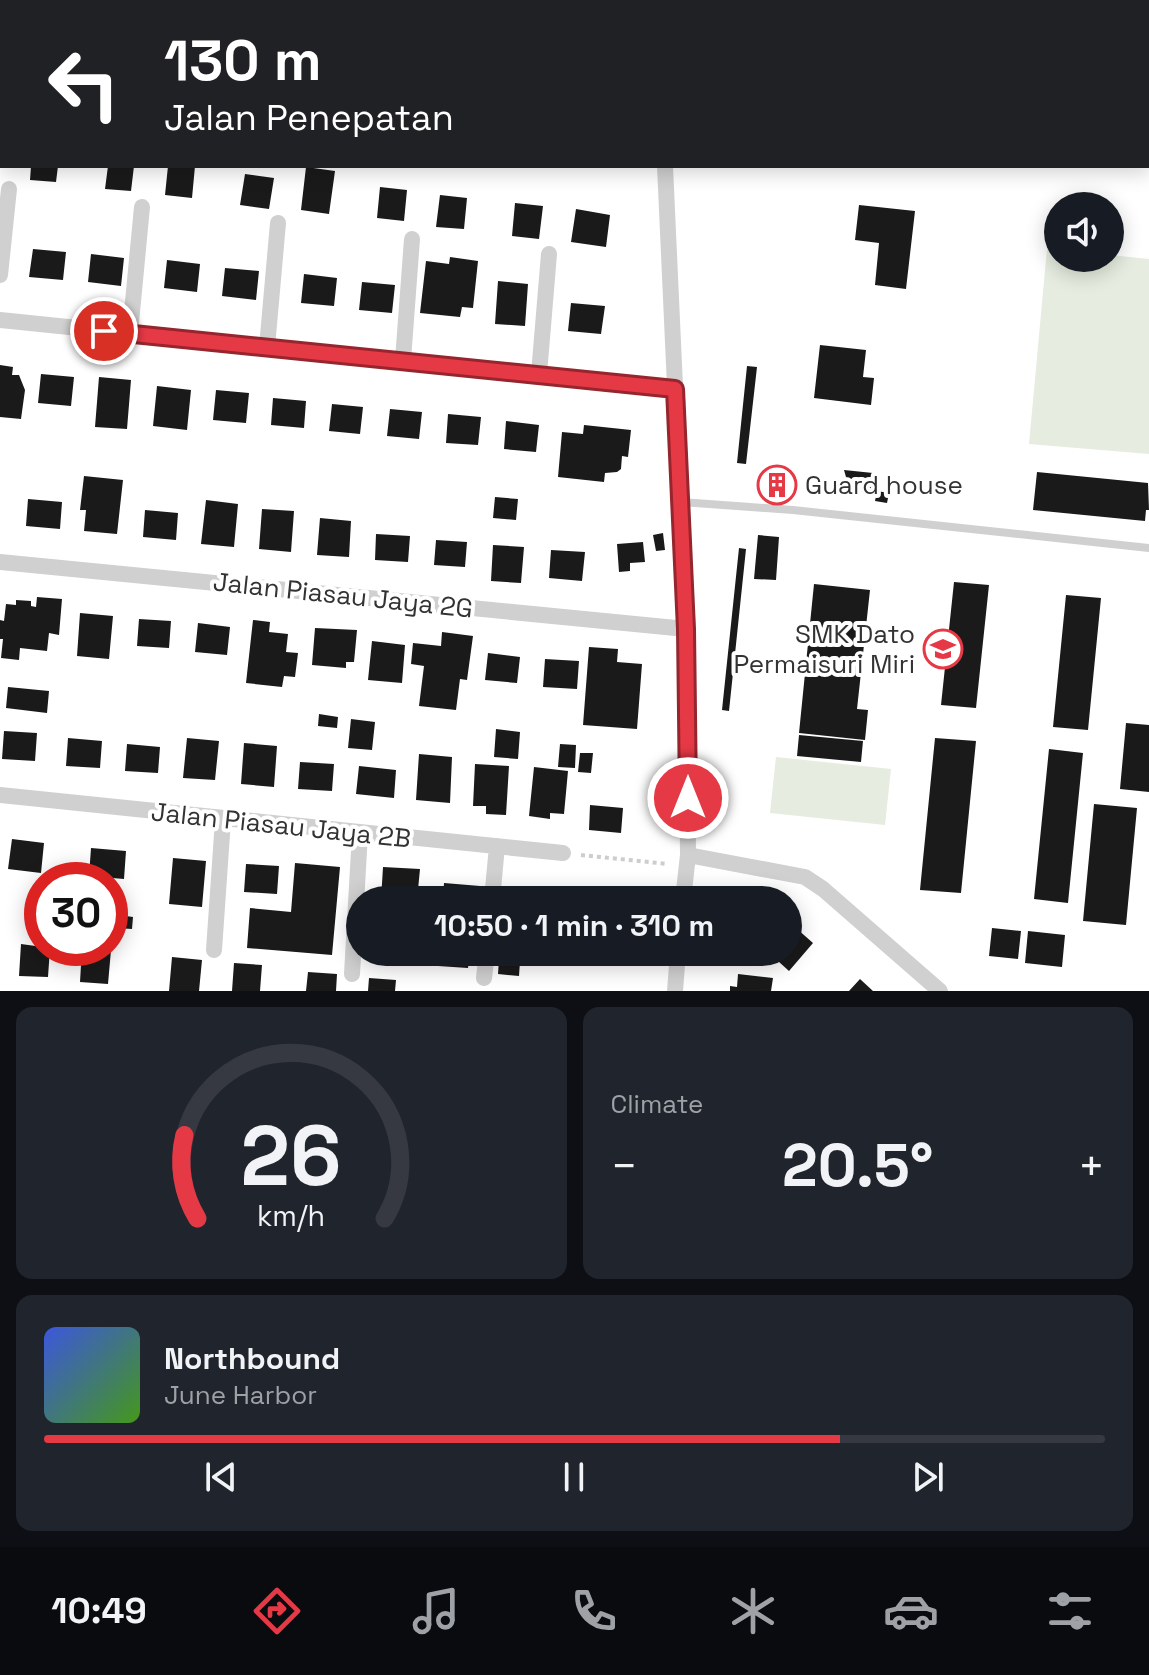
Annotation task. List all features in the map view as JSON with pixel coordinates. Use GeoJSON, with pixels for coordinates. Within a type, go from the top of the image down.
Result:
{"type":"FeatureCollection","features":[{"type":"Feature","properties":{"kind":"street"},"geometry":{"type":"LineString","coordinates":[[665,168],[686,629],[687,860],[684,886]]}},
{"type":"Feature","properties":{"kind":"street"},"geometry":{"type":"LineString","coordinates":[[0,275],[9,189]]}},
{"type":"Feature","properties":{"kind":"street"},"geometry":{"type":"LineString","coordinates":[[130,333],[142,207]]}},
{"type":"Feature","properties":{"kind":"street"},"geometry":{"type":"LineString","coordinates":[[267,347],[278,223]]}},
{"type":"Feature","properties":{"kind":"street"},"geometry":{"type":"LineString","coordinates":[[403,360],[412,239]]}},
{"type":"Feature","properties":{"kind":"street"},"geometry":{"type":"LineString","coordinates":[[539,374],[549,254]]}},
{"type":"Feature","properties":{"kind":"street"},"geometry":{"type":"LineString","coordinates":[[0,320],[675,389]]}},
{"type":"Feature","properties":{"kind":"street","name":"Jalan Piasau Jaya 2G"},"geometry":{"type":"LineString","coordinates":[[0,562],[686,629]]}},
{"type":"Feature","properties":{"kind":"street","name":"Jalan Piasau Jaya 2B"},"geometry":{"type":"LineString","coordinates":[[0,795],[563,853]]}},
{"type":"Feature","properties":{"kind":"street"},"geometry":{"type":"LineString","coordinates":[[214,950],[223,820]]}},
{"type":"Feature","properties":{"kind":"street"},"geometry":{"type":"LineString","coordinates":[[352,974],[360,833]]}},
{"type":"Feature","properties":{"kind":"street"},"geometry":{"type":"LineString","coordinates":[[493,886],[497,846]]}},
{"type":"Feature","properties":{"kind":"street"},"geometry":{"type":"LineString","coordinates":[[687,860],[805,877],[823,889],[936,990]]}},
{"type":"Feature","properties":{"kind":"street"},"geometry":{"type":"LineString","coordinates":[[484,978],[485,966]]}},
{"type":"Feature","properties":{"kind":"street"},"geometry":{"type":"LineString","coordinates":[[675,991],[677,966]]}},
{"type":"Feature","properties":{"kind":"lane"},"geometry":{"type":"LineString","coordinates":[[680,502],[779,508],[1149,548]]}},
{"type":"Feature","properties":{"kind":"path"},"geometry":{"type":"LineString","coordinates":[[563,853],[687,860]]}},
{"type":"Feature","properties":{"kind":"shaded area"},"geometry":{"type":"Polygon","coordinates":[[[1124,256],[1149,259],[1149,454],[1029,444],[1045,272],[1124,272],[1124,256]]]}},
{"type":"Feature","properties":{"kind":"shaded area"},"geometry":{"type":"Polygon","coordinates":[[[776,757],[891,769],[885,825],[770,813],[776,757]]]}},
{"type":"Feature","properties":{"kind":"building"},"geometry":{"type":"Polygon","coordinates":[[[31,168],[58,168],[56,182],[30,180],[31,168]]]}},
{"type":"Feature","properties":{"kind":"building"},"geometry":{"type":"Polygon","coordinates":[[[108,168],[134,168],[131,191],[105,189],[108,168]]]}},
{"type":"Feature","properties":{"kind":"building"},"geometry":{"type":"Polygon","coordinates":[[[168,168],[195,168],[192,198],[165,195],[168,168]]]}},
{"type":"Feature","properties":{"kind":"building"},"geometry":{"type":"Polygon","coordinates":[[[306,168],[335,171],[329,214],[301,210],[306,168]]]}},
{"type":"Feature","properties":{"kind":"building"},"geometry":{"type":"Polygon","coordinates":[[[245,174],[274,178],[269,209],[240,205],[245,174]]]}},
{"type":"Feature","properties":{"kind":"building"},"geometry":{"type":"Polygon","coordinates":[[[380,187],[407,190],[404,221],[377,218],[380,187]]]}},
{"type":"Feature","properties":{"kind":"building"},"geometry":{"type":"Polygon","coordinates":[[[440,195],[467,198],[464,229],[436,227],[440,195]]]}},
{"type":"Feature","properties":{"kind":"building"},"geometry":{"type":"Polygon","coordinates":[[[515,203],[543,206],[539,239],[512,236],[515,203]]]}},
{"type":"Feature","properties":{"kind":"building"},"geometry":{"type":"Polygon","coordinates":[[[859,205],[915,211],[906,289],[875,285],[879,243],[855,240],[859,205]]]}},
{"type":"Feature","properties":{"kind":"building"},"geometry":{"type":"Polygon","coordinates":[[[576,209],[610,215],[606,247],[571,242],[576,209]]]}},
{"type":"Feature","properties":{"kind":"building"},"geometry":{"type":"Polygon","coordinates":[[[33,249],[66,252],[63,280],[29,277],[33,249]]]}},
{"type":"Feature","properties":{"kind":"building"},"geometry":{"type":"Polygon","coordinates":[[[91,254],[124,258],[121,286],[88,282],[91,254]]]}},
{"type":"Feature","properties":{"kind":"building"},"geometry":{"type":"Polygon","coordinates":[[[450,257],[478,261],[473,308],[462,307],[460,317],[420,313],[426,261],[449,264],[450,257]]]}},
{"type":"Feature","properties":{"kind":"building"},"geometry":{"type":"Polygon","coordinates":[[[167,260],[200,264],[197,292],[164,288],[167,260]]]}},
{"type":"Feature","properties":{"kind":"building"},"geometry":{"type":"Polygon","coordinates":[[[225,268],[259,271],[256,300],[222,296],[225,268]]]}},
{"type":"Feature","properties":{"kind":"building"},"geometry":{"type":"Polygon","coordinates":[[[304,274],[337,278],[334,306],[301,303],[304,274]]]}},
{"type":"Feature","properties":{"kind":"building"},"geometry":{"type":"Polygon","coordinates":[[[498,281],[528,284],[525,326],[495,324],[498,281]]]}},
{"type":"Feature","properties":{"kind":"building"},"geometry":{"type":"Polygon","coordinates":[[[362,282],[395,285],[392,313],[359,310],[362,282]]]}},
{"type":"Feature","properties":{"kind":"building"},"geometry":{"type":"Polygon","coordinates":[[[571,303],[605,306],[601,334],[568,331],[571,303]]]}},
{"type":"Feature","properties":{"kind":"building"},"geometry":{"type":"Polygon","coordinates":[[[820,345],[866,350],[863,377],[874,378],[871,405],[814,398],[820,345]]]}},
{"type":"Feature","properties":{"kind":"building"},"geometry":{"type":"Polygon","coordinates":[[[0,365],[13,367],[12,375],[19,375],[25,390],[21,419],[0,417],[0,365]]]}},
{"type":"Feature","properties":{"kind":"building"},"geometry":{"type":"Polygon","coordinates":[[[747,366],[757,367],[746,464],[737,463],[747,366]]]}},
{"type":"Feature","properties":{"kind":"building"},"geometry":{"type":"Polygon","coordinates":[[[41,374],[74,377],[71,406],[38,403],[41,374]]]}},
{"type":"Feature","properties":{"kind":"building"},"geometry":{"type":"Polygon","coordinates":[[[99,377],[131,380],[127,429],[95,427],[99,377]]]}},
{"type":"Feature","properties":{"kind":"building"},"geometry":{"type":"Polygon","coordinates":[[[157,386],[191,390],[187,430],[153,426],[157,386]]]}},
{"type":"Feature","properties":{"kind":"building"},"geometry":{"type":"Polygon","coordinates":[[[216,390],[249,393],[246,423],[213,420],[216,390]]]}},
{"type":"Feature","properties":{"kind":"building"},"geometry":{"type":"Polygon","coordinates":[[[273,398],[306,401],[304,428],[271,425],[273,398]]]}},
{"type":"Feature","properties":{"kind":"building"},"geometry":{"type":"Polygon","coordinates":[[[332,404],[363,407],[360,434],[329,431],[332,404]]]}},
{"type":"Feature","properties":{"kind":"building"},"geometry":{"type":"Polygon","coordinates":[[[390,409],[422,412],[419,439],[387,436],[390,409]]]}},
{"type":"Feature","properties":{"kind":"building"},"geometry":{"type":"Polygon","coordinates":[[[448,414],[481,417],[478,445],[446,443],[448,414]]]}},
{"type":"Feature","properties":{"kind":"building"},"geometry":{"type":"Polygon","coordinates":[[[506,421],[539,425],[536,452],[504,449],[506,421]]]}},
{"type":"Feature","properties":{"kind":"building"},"geometry":{"type":"Polygon","coordinates":[[[584,425],[631,430],[628,457],[622,456],[621,469],[617,472],[605,473],[604,482],[558,477],[562,432],[583,434],[584,425]]]}},
{"type":"Feature","properties":{"kind":"building"},"geometry":{"type":"Polygon","coordinates":[[[844,470],[873,473],[873,479],[879,483],[871,496],[858,487],[844,493],[839,480],[846,477],[844,470]]]}},
{"type":"Feature","properties":{"kind":"building"},"geometry":{"type":"Polygon","coordinates":[[[1037,472],[1148,483],[1149,510],[1146,510],[1145,521],[1033,510],[1037,472]]]}},
{"type":"Feature","properties":{"kind":"building"},"geometry":{"type":"Polygon","coordinates":[[[84,476],[123,480],[117,534],[84,531],[86,510],[80,510],[84,476]]]}},
{"type":"Feature","properties":{"kind":"building","name":"Guard house"},"geometry":{"type":"Polygon","coordinates":[[[769,476],[787,478],[785,494],[767,493],[769,476]]]}},
{"type":"Feature","properties":{"kind":"building"},"geometry":{"type":"Polygon","coordinates":[[[877,491],[889,493],[887,503],[875,501],[877,491]]]}},
{"type":"Feature","properties":{"kind":"building"},"geometry":{"type":"Polygon","coordinates":[[[495,497],[518,499],[516,520],[493,518],[495,497]]]}},
{"type":"Feature","properties":{"kind":"building"},"geometry":{"type":"Polygon","coordinates":[[[28,499],[62,502],[60,529],[26,526],[28,499]]]}},
{"type":"Feature","properties":{"kind":"building"},"geometry":{"type":"Polygon","coordinates":[[[206,500],[238,504],[234,547],[201,544],[206,500]]]}},
{"type":"Feature","properties":{"kind":"building"},"geometry":{"type":"Polygon","coordinates":[[[262,509],[294,511],[291,552],[259,549],[262,509]]]}},
{"type":"Feature","properties":{"kind":"building"},"geometry":{"type":"Polygon","coordinates":[[[145,510],[178,513],[176,540],[143,537],[145,510]]]}},
{"type":"Feature","properties":{"kind":"building"},"geometry":{"type":"Polygon","coordinates":[[[320,518],[351,521],[349,557],[317,555],[320,518]]]}},
{"type":"Feature","properties":{"kind":"building"},"geometry":{"type":"Polygon","coordinates":[[[663,533],[665,550],[656,551],[653,535],[663,533]]]}},
{"type":"Feature","properties":{"kind":"building"},"geometry":{"type":"Polygon","coordinates":[[[376,534],[410,536],[408,562],[375,560],[376,534]]]}},
{"type":"Feature","properties":{"kind":"building"},"geometry":{"type":"Polygon","coordinates":[[[758,535],[779,537],[776,580],[754,579],[758,535]]]}},
{"type":"Feature","properties":{"kind":"building"},"geometry":{"type":"Polygon","coordinates":[[[436,540],[467,542],[465,567],[434,565],[436,540]]]}},
{"type":"Feature","properties":{"kind":"building"},"geometry":{"type":"Polygon","coordinates":[[[643,542],[645,562],[630,563],[630,571],[619,572],[617,544],[643,542]]]}},
{"type":"Feature","properties":{"kind":"building"},"geometry":{"type":"Polygon","coordinates":[[[493,545],[524,547],[521,583],[491,581],[493,545]]]}},
{"type":"Feature","properties":{"kind":"building"},"geometry":{"type":"Polygon","coordinates":[[[739,548],[746,549],[729,711],[722,710],[739,548]]]}},
{"type":"Feature","properties":{"kind":"building"},"geometry":{"type":"Polygon","coordinates":[[[551,550],[585,552],[582,581],[549,578],[551,550]]]}},
{"type":"Feature","properties":{"kind":"building"},"geometry":{"type":"Polygon","coordinates":[[[954,582],[989,585],[976,708],[941,705],[954,582]]]}},
{"type":"Feature","properties":{"kind":"building"},"geometry":{"type":"Polygon","coordinates":[[[814,584],[870,590],[857,709],[868,710],[865,740],[799,733],[814,584]]]}},
{"type":"Feature","properties":{"kind":"building"},"geometry":{"type":"Polygon","coordinates":[[[1066,595],[1101,598],[1088,730],[1053,727],[1066,595]]]}},
{"type":"Feature","properties":{"kind":"building"},"geometry":{"type":"Polygon","coordinates":[[[37,597],[62,599],[59,635],[49,633],[47,651],[20,648],[19,660],[1,658],[3,639],[0,639],[0,620],[4,621],[6,604],[16,605],[16,600],[31,601],[31,606],[36,607],[37,597]]]}},
{"type":"Feature","properties":{"kind":"building"},"geometry":{"type":"Polygon","coordinates":[[[80,613],[113,616],[109,659],[77,656],[80,613]]]}},
{"type":"Feature","properties":{"kind":"building"},"geometry":{"type":"Polygon","coordinates":[[[139,619],[171,621],[169,648],[137,646],[139,619]]]}},
{"type":"Feature","properties":{"kind":"building"},"geometry":{"type":"Polygon","coordinates":[[[253,620],[270,622],[269,632],[288,634],[286,652],[298,653],[295,677],[284,676],[282,687],[246,683],[253,620]]]}},
{"type":"Feature","properties":{"kind":"building"},"geometry":{"type":"Polygon","coordinates":[[[198,623],[230,627],[227,655],[195,652],[198,623]]]}},
{"type":"Feature","properties":{"kind":"building"},"geometry":{"type":"Polygon","coordinates":[[[315,628],[357,630],[354,662],[346,662],[346,668],[312,665],[315,628]]]}},
{"type":"Feature","properties":{"kind":"building"},"geometry":{"type":"Polygon","coordinates":[[[442,632],[473,636],[467,680],[460,679],[456,710],[419,706],[424,666],[411,664],[413,643],[441,646],[442,632]]]}},
{"type":"Feature","properties":{"kind":"building"},"geometry":{"type":"Polygon","coordinates":[[[372,641],[405,645],[402,683],[368,680],[372,641]]]}},
{"type":"Feature","properties":{"kind":"building"},"geometry":{"type":"Polygon","coordinates":[[[589,647],[618,649],[617,662],[642,664],[637,729],[583,725],[589,647]]]}},
{"type":"Feature","properties":{"kind":"building"},"geometry":{"type":"Polygon","coordinates":[[[488,653],[520,657],[517,683],[485,680],[488,653]]]}},
{"type":"Feature","properties":{"kind":"building"},"geometry":{"type":"Polygon","coordinates":[[[545,659],[579,661],[577,689],[543,687],[545,659]]]}},
{"type":"Feature","properties":{"kind":"building"},"geometry":{"type":"Polygon","coordinates":[[[8,687],[49,691],[47,713],[6,708],[8,687]]]}},
{"type":"Feature","properties":{"kind":"building"},"geometry":{"type":"Polygon","coordinates":[[[319,714],[338,717],[337,728],[318,726],[319,714]]]}},
{"type":"Feature","properties":{"kind":"building"},"geometry":{"type":"Polygon","coordinates":[[[351,719],[375,722],[372,750],[348,748],[351,719]]]}},
{"type":"Feature","properties":{"kind":"building"},"geometry":{"type":"Polygon","coordinates":[[[1126,723],[1149,725],[1149,792],[1120,789],[1126,723]]]}},
{"type":"Feature","properties":{"kind":"building"},"geometry":{"type":"Polygon","coordinates":[[[496,729],[520,732],[518,759],[494,757],[496,729]]]}},
{"type":"Feature","properties":{"kind":"building"},"geometry":{"type":"Polygon","coordinates":[[[4,731],[37,733],[35,761],[2,759],[4,731]]]}},
{"type":"Feature","properties":{"kind":"building"},"geometry":{"type":"Polygon","coordinates":[[[799,735],[863,741],[861,762],[797,756],[799,735]]]}},
{"type":"Feature","properties":{"kind":"building"},"geometry":{"type":"Polygon","coordinates":[[[68,738],[102,741],[100,768],[66,766],[68,738]]]}},
{"type":"Feature","properties":{"kind":"building"},"geometry":{"type":"Polygon","coordinates":[[[187,738],[219,741],[215,780],[183,778],[187,738]]]}},
{"type":"Feature","properties":{"kind":"building"},"geometry":{"type":"Polygon","coordinates":[[[935,738],[976,741],[961,893],[920,890],[935,738]]]}},
{"type":"Feature","properties":{"kind":"building"},"geometry":{"type":"Polygon","coordinates":[[[244,743],[277,746],[274,787],[241,784],[244,743]]]}},
{"type":"Feature","properties":{"kind":"building"},"geometry":{"type":"Polygon","coordinates":[[[127,744],[160,747],[158,773],[125,771],[127,744]]]}},
{"type":"Feature","properties":{"kind":"building"},"geometry":{"type":"Polygon","coordinates":[[[560,744],[576,745],[575,768],[558,767],[560,744]]]}},
{"type":"Feature","properties":{"kind":"building"},"geometry":{"type":"Polygon","coordinates":[[[1049,749],[1083,753],[1068,903],[1034,899],[1049,749]]]}},
{"type":"Feature","properties":{"kind":"building"},"geometry":{"type":"Polygon","coordinates":[[[580,753],[593,753],[591,773],[578,772],[580,753]]]}},
{"type":"Feature","properties":{"kind":"building"},"geometry":{"type":"Polygon","coordinates":[[[419,754],[452,757],[450,803],[416,800],[419,754]]]}},
{"type":"Feature","properties":{"kind":"building"},"geometry":{"type":"Polygon","coordinates":[[[300,762],[334,764],[332,791],[298,789],[300,762]]]}},
{"type":"Feature","properties":{"kind":"building"},"geometry":{"type":"Polygon","coordinates":[[[475,764],[509,766],[506,815],[486,814],[486,806],[473,806],[475,764]]]}},
{"type":"Feature","properties":{"kind":"building"},"geometry":{"type":"Polygon","coordinates":[[[359,766],[396,770],[394,798],[356,794],[359,766]]]}},
{"type":"Feature","properties":{"kind":"building"},"geometry":{"type":"Polygon","coordinates":[[[534,767],[568,771],[564,814],[550,813],[550,819],[529,816],[534,767]]]}},
{"type":"Feature","properties":{"kind":"building"},"geometry":{"type":"Polygon","coordinates":[[[1094,804],[1137,808],[1126,925],[1083,921],[1094,804]]]}},
{"type":"Feature","properties":{"kind":"building"},"geometry":{"type":"Polygon","coordinates":[[[590,805],[623,808],[621,833],[589,830],[590,805]]]}},
{"type":"Feature","properties":{"kind":"building"},"geometry":{"type":"Polygon","coordinates":[[[12,839],[44,843],[42,862],[24,862],[24,871],[8,869],[12,839]]]}},
{"type":"Feature","properties":{"kind":"building"},"geometry":{"type":"Polygon","coordinates":[[[91,848],[126,851],[125,862],[90,862],[91,848]]]}},
{"type":"Feature","properties":{"kind":"building"},"geometry":{"type":"Polygon","coordinates":[[[173,858],[206,861],[202,907],[169,904],[173,858]]]}},
{"type":"Feature","properties":{"kind":"building"},"geometry":{"type":"Polygon","coordinates":[[[295,863],[340,867],[332,955],[247,948],[250,908],[291,912],[295,863]]]}},
{"type":"Feature","properties":{"kind":"building"},"geometry":{"type":"Polygon","coordinates":[[[246,864],[279,866],[277,894],[244,892],[246,864]]]}},
{"type":"Feature","properties":{"kind":"building"},"geometry":{"type":"Polygon","coordinates":[[[383,867],[420,869],[418,886],[382,886],[383,867]]]}},
{"type":"Feature","properties":{"kind":"building"},"geometry":{"type":"Polygon","coordinates":[[[444,883],[480,886],[444,886],[444,883]]]}},
{"type":"Feature","properties":{"kind":"building"},"geometry":{"type":"Polygon","coordinates":[[[128,916],[133,917],[132,929],[128,929],[128,916]]]}},
{"type":"Feature","properties":{"kind":"building"},"geometry":{"type":"Polygon","coordinates":[[[992,928],[1021,931],[1018,959],[989,956],[992,928]]]}},
{"type":"Feature","properties":{"kind":"building"},"geometry":{"type":"Polygon","coordinates":[[[1028,931],[1065,935],[1062,967],[1025,963],[1028,931]]]}},
{"type":"Feature","properties":{"kind":"building"},"geometry":{"type":"Polygon","coordinates":[[[802,933],[813,943],[802,956],[802,933]]]}},
{"type":"Feature","properties":{"kind":"building"},"geometry":{"type":"Polygon","coordinates":[[[21,944],[24,944],[24,966],[49,966],[48,977],[19,976],[21,944]]]}},
{"type":"Feature","properties":{"kind":"building"},"geometry":{"type":"Polygon","coordinates":[[[172,957],[202,960],[199,991],[169,991],[172,957]]]}},
{"type":"Feature","properties":{"kind":"building"},"geometry":{"type":"Polygon","coordinates":[[[234,963],[262,965],[260,991],[232,991],[234,963]]]}},
{"type":"Feature","properties":{"kind":"building"},"geometry":{"type":"Polygon","coordinates":[[[81,966],[110,966],[108,984],[80,982],[81,966]]]}},
{"type":"Feature","properties":{"kind":"building"},"geometry":{"type":"Polygon","coordinates":[[[499,966],[520,966],[519,976],[498,974],[499,966]]]}},
{"type":"Feature","properties":{"kind":"building"},"geometry":{"type":"Polygon","coordinates":[[[308,972],[337,974],[336,991],[306,991],[308,972]]]}},
{"type":"Feature","properties":{"kind":"building"},"geometry":{"type":"Polygon","coordinates":[[[738,974],[773,978],[771,991],[730,991],[730,986],[737,987],[738,974]]]}},
{"type":"Feature","properties":{"kind":"building"},"geometry":{"type":"Polygon","coordinates":[[[369,978],[396,980],[395,991],[368,991],[369,978]]]}},
{"type":"Feature","properties":{"kind":"building"},"geometry":{"type":"Polygon","coordinates":[[[860,979],[873,991],[849,991],[860,979]]]}},
{"type":"Feature","properties":{"kind":"place","name":"Guard house"},"geometry":{"type":"Point","coordinates":[777,485]}},
{"type":"Feature","properties":{"kind":"place","name":"SMK Dato Permaisuri Miri"},"geometry":{"type":"Point","coordinates":[943,649]}},
{"type":"Feature","properties":{"kind":"route"},"geometry":{"type":"LineString","coordinates":[[104,331],[675,389],[686,629],[688,798]]}}]}
